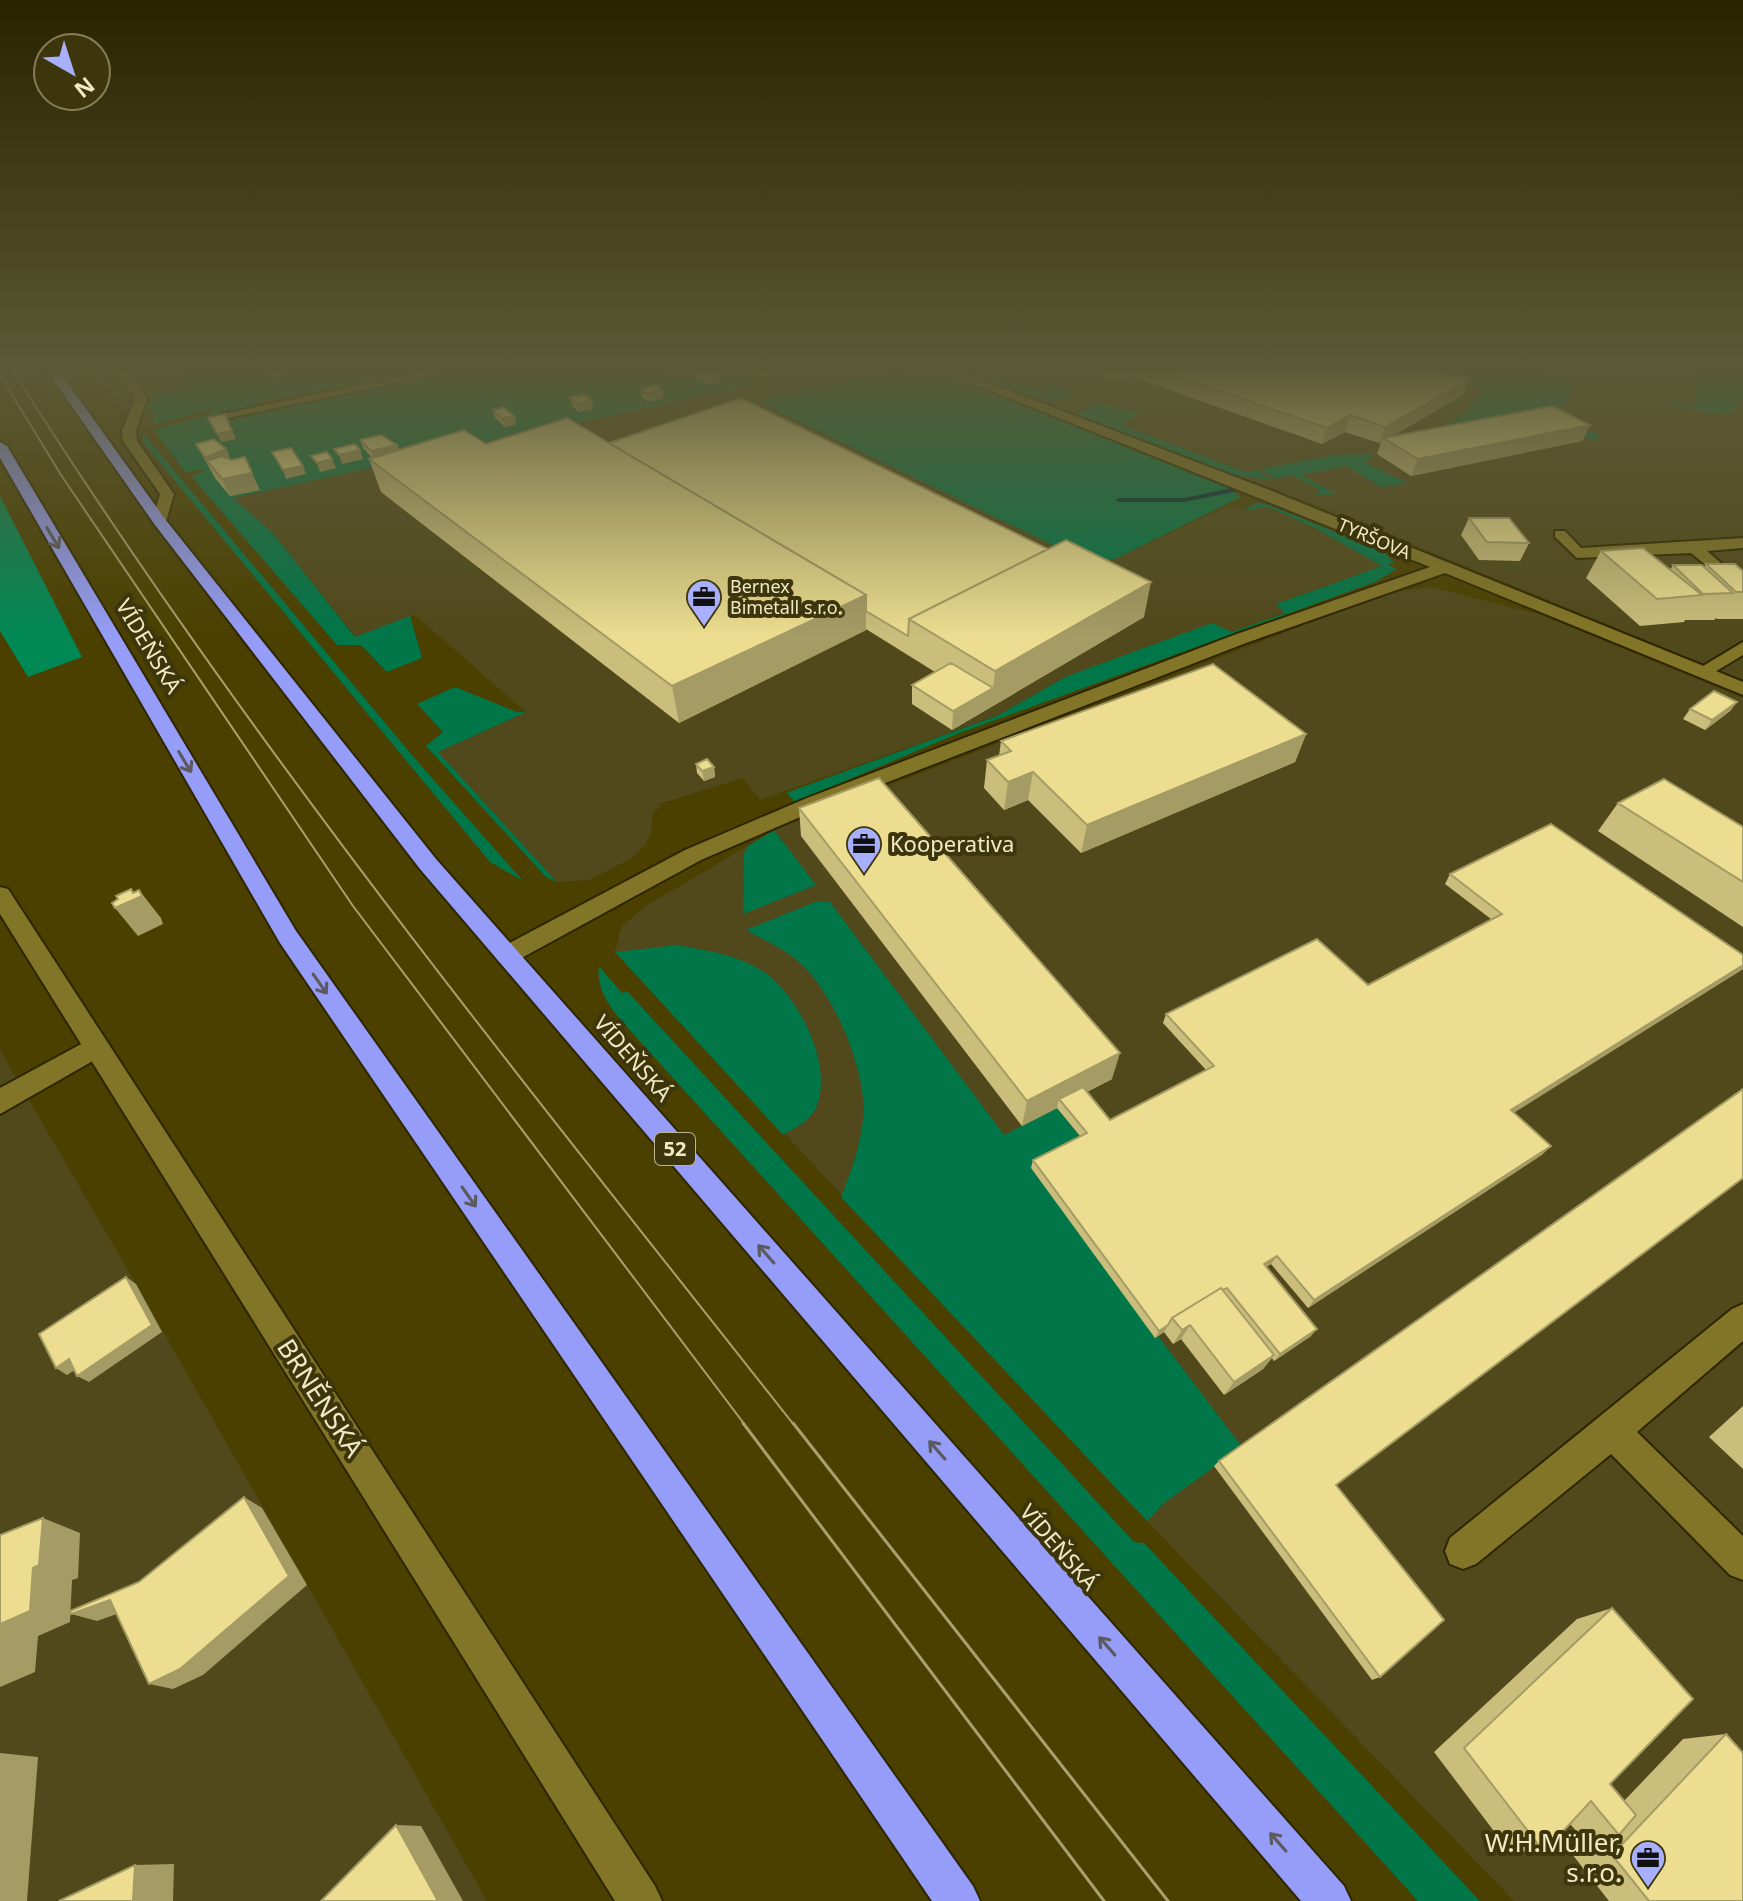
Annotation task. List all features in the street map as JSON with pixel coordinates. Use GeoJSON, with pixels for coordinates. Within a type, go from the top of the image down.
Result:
{"type":"FeatureCollection","features":[{"type":"Feature","properties":{"kind":"highway","name":"VÍDEŇSKÁ"},"geometry":{"type":"LineString","coordinates":[[8,460],[288,937],[958,1901]]}},
{"type":"Feature","properties":{"kind":"highway","name":"VÍDEŇSKÁ"},"geometry":{"type":"LineString","coordinates":[[116,460],[160,522],[428,864],[1329,1901]]}},
{"type":"Feature","properties":{"kind":"street"},"geometry":{"type":"LineString","coordinates":[[143,460],[167,494],[160,522]]}},
{"type":"Feature","properties":{"kind":"street","name":"TYRŠOVA"},"geometry":{"type":"LineString","coordinates":[[1178,460],[1743,689]]}},
{"type":"Feature","properties":{"kind":"street"},"geometry":{"type":"LineString","coordinates":[[1560,534],[1577,553],[1743,543]]}},
{"type":"Feature","properties":{"kind":"street"},"geometry":{"type":"LineString","coordinates":[[1695,548],[1743,591]]}},
{"type":"Feature","properties":{"kind":"street","name":"TYRŠOVA"},"geometry":{"type":"LineString","coordinates":[[507,955],[706,849],[814,803],[1240,639],[1442,568]]}},
{"type":"Feature","properties":{"kind":"street"},"geometry":{"type":"LineString","coordinates":[[1702,672],[1743,647]]}},
{"type":"Feature","properties":{"kind":"street","name":"BRNĚNSKÁ"},"geometry":{"type":"LineString","coordinates":[[0,895],[640,1901]]}},
{"type":"Feature","properties":{"kind":"street"},"geometry":{"type":"LineString","coordinates":[[0,1102],[96,1047]]}},
{"type":"Feature","properties":{"kind":"street"},"geometry":{"type":"LineString","coordinates":[[1463,1551],[1743,1320]]}},
{"type":"Feature","properties":{"kind":"street"},"geometry":{"type":"LineString","coordinates":[[1612,1431],[1743,1562]]}},
{"type":"Feature","properties":{"kind":"shaded area"},"geometry":{"type":"Polygon","coordinates":[[[405,460],[980,460],[1117,558],[1231,505],[1243,510],[1267,507],[1315,528],[1382,566],[1276,604],[1286,612],[1232,632],[1065,677],[999,715],[760,800],[743,778],[659,804],[660,808],[653,811],[651,833],[645,845],[630,859],[589,880],[557,882],[437,752],[526,712],[415,615],[356,637],[273,533],[232,498],[405,460]]]}},
{"type":"Feature","properties":{"kind":"shaded area"},"geometry":{"type":"Polygon","coordinates":[[[1197,460],[1743,460],[1743,680],[1319,506],[1197,460]]]}},
{"type":"Feature","properties":{"kind":"shaded area"},"geometry":{"type":"Polygon","coordinates":[[[1431,587],[1541,615],[1743,698],[1743,1901],[1514,1901],[1147,1521],[615,952],[622,926],[646,906],[774,830],[1386,593],[1431,587]]]}},
{"type":"Feature","properties":{"kind":"shaded area"},"geometry":{"type":"Polygon","coordinates":[[[0,1050],[136,1284],[487,1901],[0,1901],[0,1050]]]}},
{"type":"Feature","properties":{"kind":"green space"},"geometry":{"type":"Polygon","coordinates":[[[158,460],[165,460],[417,761],[523,881],[490,862],[158,460]]]}},
{"type":"Feature","properties":{"kind":"green space"},"geometry":{"type":"Polygon","coordinates":[[[176,460],[408,460],[233,498],[273,533],[355,637],[410,616],[422,658],[387,672],[361,645],[337,645],[192,477],[207,469],[185,472],[176,460]]]}},
{"type":"Feature","properties":{"kind":"green space"},"geometry":{"type":"Polygon","coordinates":[[[878,460],[1158,460],[1227,487],[1241,497],[1117,558],[1092,564],[878,460]]]}},
{"type":"Feature","properties":{"kind":"green space"},"geometry":{"type":"Polygon","coordinates":[[[1191,460],[1213,460],[1245,472],[1258,470],[1271,480],[1227,474],[1191,460]]]}},
{"type":"Feature","properties":{"kind":"green space"},"geometry":{"type":"Polygon","coordinates":[[[1311,460],[1371,460],[1364,462],[1407,483],[1382,487],[1346,466],[1300,475],[1337,494],[1314,495],[1321,490],[1292,475],[1275,479],[1261,469],[1311,460]]]}},
{"type":"Feature","properties":{"kind":"green space"},"geometry":{"type":"Polygon","coordinates":[[[0,496],[82,657],[28,677],[0,631],[0,496]]]}},
{"type":"Feature","properties":{"kind":"green space"},"geometry":{"type":"Polygon","coordinates":[[[1257,503],[1269,505],[1384,552],[1394,562],[1388,565],[1397,569],[1375,582],[957,734],[795,802],[787,793],[761,802],[999,715],[1065,677],[1212,623],[1232,632],[1285,613],[1276,604],[1382,566],[1315,528],[1268,507],[1243,510],[1257,503]]]}},
{"type":"Feature","properties":{"kind":"green space"},"geometry":{"type":"Polygon","coordinates":[[[455,687],[517,712],[526,712],[438,752],[557,882],[546,877],[426,746],[443,732],[417,704],[455,687]]]}},
{"type":"Feature","properties":{"kind":"green space"},"geometry":{"type":"Polygon","coordinates":[[[774,830],[816,885],[743,914],[744,854],[748,846],[774,830]]]}},
{"type":"Feature","properties":{"kind":"green space"},"geometry":{"type":"Polygon","coordinates":[[[815,902],[830,902],[1004,1135],[1057,1108],[1084,1141],[1031,1168],[1242,1447],[1164,1503],[1147,1521],[841,1197],[855,1159],[863,1120],[860,1079],[854,1056],[834,1009],[808,971],[789,954],[746,930],[815,902]]]}},
{"type":"Feature","properties":{"kind":"green space"},"geometry":{"type":"Polygon","coordinates":[[[677,945],[728,956],[752,965],[774,980],[795,1006],[812,1039],[821,1075],[816,1108],[802,1124],[783,1135],[615,952],[677,945]]]}},
{"type":"Feature","properties":{"kind":"green space"},"geometry":{"type":"Polygon","coordinates":[[[599,966],[622,993],[627,991],[1134,1542],[1144,1543],[1480,1901],[1418,1901],[622,1021],[604,995],[599,966]]]}},
{"type":"Feature","properties":{"kind":"building"},"geometry":{"type":"Polygon","coordinates":[[[246,460],[252,473],[222,479],[207,461],[246,460]]]}},
{"type":"Feature","properties":{"kind":"building"},"geometry":{"type":"Polygon","coordinates":[[[277,460],[299,460],[303,466],[283,470],[277,460]]]}},
{"type":"Feature","properties":{"kind":"building"},"geometry":{"type":"Polygon","coordinates":[[[370,460],[637,460],[866,595],[672,686],[370,460]]]}},
{"type":"Feature","properties":{"kind":"building"},"geometry":{"type":"Polygon","coordinates":[[[637,460],[866,460],[1048,549],[909,619],[908,636],[866,611],[866,595],[637,460]]]}},
{"type":"Feature","properties":{"kind":"building"},"geometry":{"type":"Polygon","coordinates":[[[1469,518],[1509,518],[1529,543],[1487,542],[1469,518]]]}},
{"type":"Feature","properties":{"kind":"building"},"geometry":{"type":"Polygon","coordinates":[[[1066,540],[1151,582],[995,671],[909,619],[1066,540]]]}},
{"type":"Feature","properties":{"kind":"building"},"geometry":{"type":"Polygon","coordinates":[[[1643,548],[1702,595],[1657,599],[1601,551],[1643,548]]]}},
{"type":"Feature","properties":{"kind":"building"},"geometry":{"type":"Polygon","coordinates":[[[1706,564],[1735,564],[1743,571],[1743,592],[1736,592],[1706,564]]]}},
{"type":"Feature","properties":{"kind":"building"},"geometry":{"type":"Polygon","coordinates":[[[1673,565],[1702,565],[1733,593],[1703,594],[1673,565]]]}},
{"type":"Feature","properties":{"kind":"building"},"geometry":{"type":"Polygon","coordinates":[[[951,663],[993,688],[953,711],[912,685],[951,663]]]}},
{"type":"Feature","properties":{"kind":"building"},"geometry":{"type":"Polygon","coordinates":[[[1213,664],[1306,734],[1087,825],[1033,772],[1008,782],[987,760],[1011,751],[1001,741],[1213,664]]]}},
{"type":"Feature","properties":{"kind":"building"},"geometry":{"type":"Polygon","coordinates":[[[1714,691],[1737,702],[1712,720],[1690,709],[1714,691]]]}},
{"type":"Feature","properties":{"kind":"building"},"geometry":{"type":"Polygon","coordinates":[[[707,759],[714,767],[702,771],[696,764],[707,759]]]}},
{"type":"Feature","properties":{"kind":"building"},"geometry":{"type":"Polygon","coordinates":[[[879,778],[1120,1053],[1027,1101],[799,808],[879,778]]]}},
{"type":"Feature","properties":{"kind":"building"},"geometry":{"type":"Polygon","coordinates":[[[1664,779],[1743,827],[1743,882],[1618,803],[1664,779]]]}},
{"type":"Feature","properties":{"kind":"building"},"geometry":{"type":"Polygon","coordinates":[[[1551,824],[1743,955],[1743,965],[1511,1110],[1551,1146],[1314,1300],[1277,1256],[1264,1264],[1317,1329],[1280,1354],[1227,1288],[1221,1288],[1172,1318],[1159,1331],[1033,1160],[1087,1133],[1059,1099],[1083,1087],[1110,1120],[1214,1066],[1166,1014],[1317,939],[1368,985],[1502,914],[1450,874],[1551,824]]]}},
{"type":"Feature","properties":{"kind":"building"},"geometry":{"type":"Polygon","coordinates":[[[131,889],[133,893],[139,890],[142,896],[115,908],[112,903],[118,899],[116,896],[131,889]]]}},
{"type":"Feature","properties":{"kind":"building"},"geometry":{"type":"Polygon","coordinates":[[[1743,1089],[1743,1178],[1336,1485],[1444,1620],[1380,1677],[1219,1461],[1743,1089]]]}},
{"type":"Feature","properties":{"kind":"building"},"geometry":{"type":"Polygon","coordinates":[[[126,1277],[152,1325],[77,1376],[69,1359],[56,1368],[39,1334],[126,1277]]]}},
{"type":"Feature","properties":{"kind":"building"},"geometry":{"type":"Polygon","coordinates":[[[1221,1288],[1274,1355],[1234,1382],[1190,1325],[1182,1330],[1172,1318],[1221,1288]]]}},
{"type":"Feature","properties":{"kind":"building"},"geometry":{"type":"Polygon","coordinates":[[[244,1497],[289,1576],[180,1669],[149,1684],[110,1600],[71,1614],[70,1611],[139,1582],[244,1497]]]}},
{"type":"Feature","properties":{"kind":"building"},"geometry":{"type":"Polygon","coordinates":[[[43,1518],[39,1565],[33,1568],[30,1611],[0,1624],[0,1535],[43,1518]]]}},
{"type":"Feature","properties":{"kind":"building"},"geometry":{"type":"Polygon","coordinates":[[[1612,1608],[1693,1699],[1610,1784],[1636,1815],[1619,1835],[1591,1801],[1544,1852],[1464,1748],[1612,1608]]]}},
{"type":"Feature","properties":{"kind":"building"},"geometry":{"type":"Polygon","coordinates":[[[1726,1734],[1743,1753],[1743,1901],[1649,1901],[1612,1855],[1726,1734]]]}},
{"type":"Feature","properties":{"kind":"building"},"geometry":{"type":"Polygon","coordinates":[[[396,1825],[438,1901],[321,1901],[396,1825]]]}},
{"type":"Feature","properties":{"kind":"building"},"geometry":{"type":"Polygon","coordinates":[[[135,1865],[133,1901],[59,1901],[135,1865]]]}},
{"type":"Feature","properties":{"kind":"waterway"},"geometry":{"type":"LineString","coordinates":[[1119,500],[1184,500],[1236,489]]}},
{"type":"Feature","properties":{"kind":"tram line"},"geometry":{"type":"LineString","coordinates":[[52,460],[353,906],[745,1425]]}},
{"type":"Feature","properties":{"kind":"tram line"},"geometry":{"type":"LineString","coordinates":[[71,460],[195,644],[291,777],[490,1038],[794,1425]]}},
{"type":"Feature","properties":{"kind":"tram line"},"geometry":{"type":"LineString","coordinates":[[743,1423],[1104,1901]]}},
{"type":"Feature","properties":{"kind":"tram line"},"geometry":{"type":"LineString","coordinates":[[793,1423],[1168,1901]]}},
{"type":"Feature","properties":{"kind":"place","name":"Bernex Bimetall s.r.o."},"geometry":{"type":"Point","coordinates":[704,628]}},
{"type":"Feature","properties":{"kind":"place","name":"Kooperativa"},"geometry":{"type":"Point","coordinates":[864,875]}},
{"type":"Feature","properties":{"kind":"place","name":"W.H.Müller, s.r.o."},"geometry":{"type":"Point","coordinates":[1648,1889]}}]}
